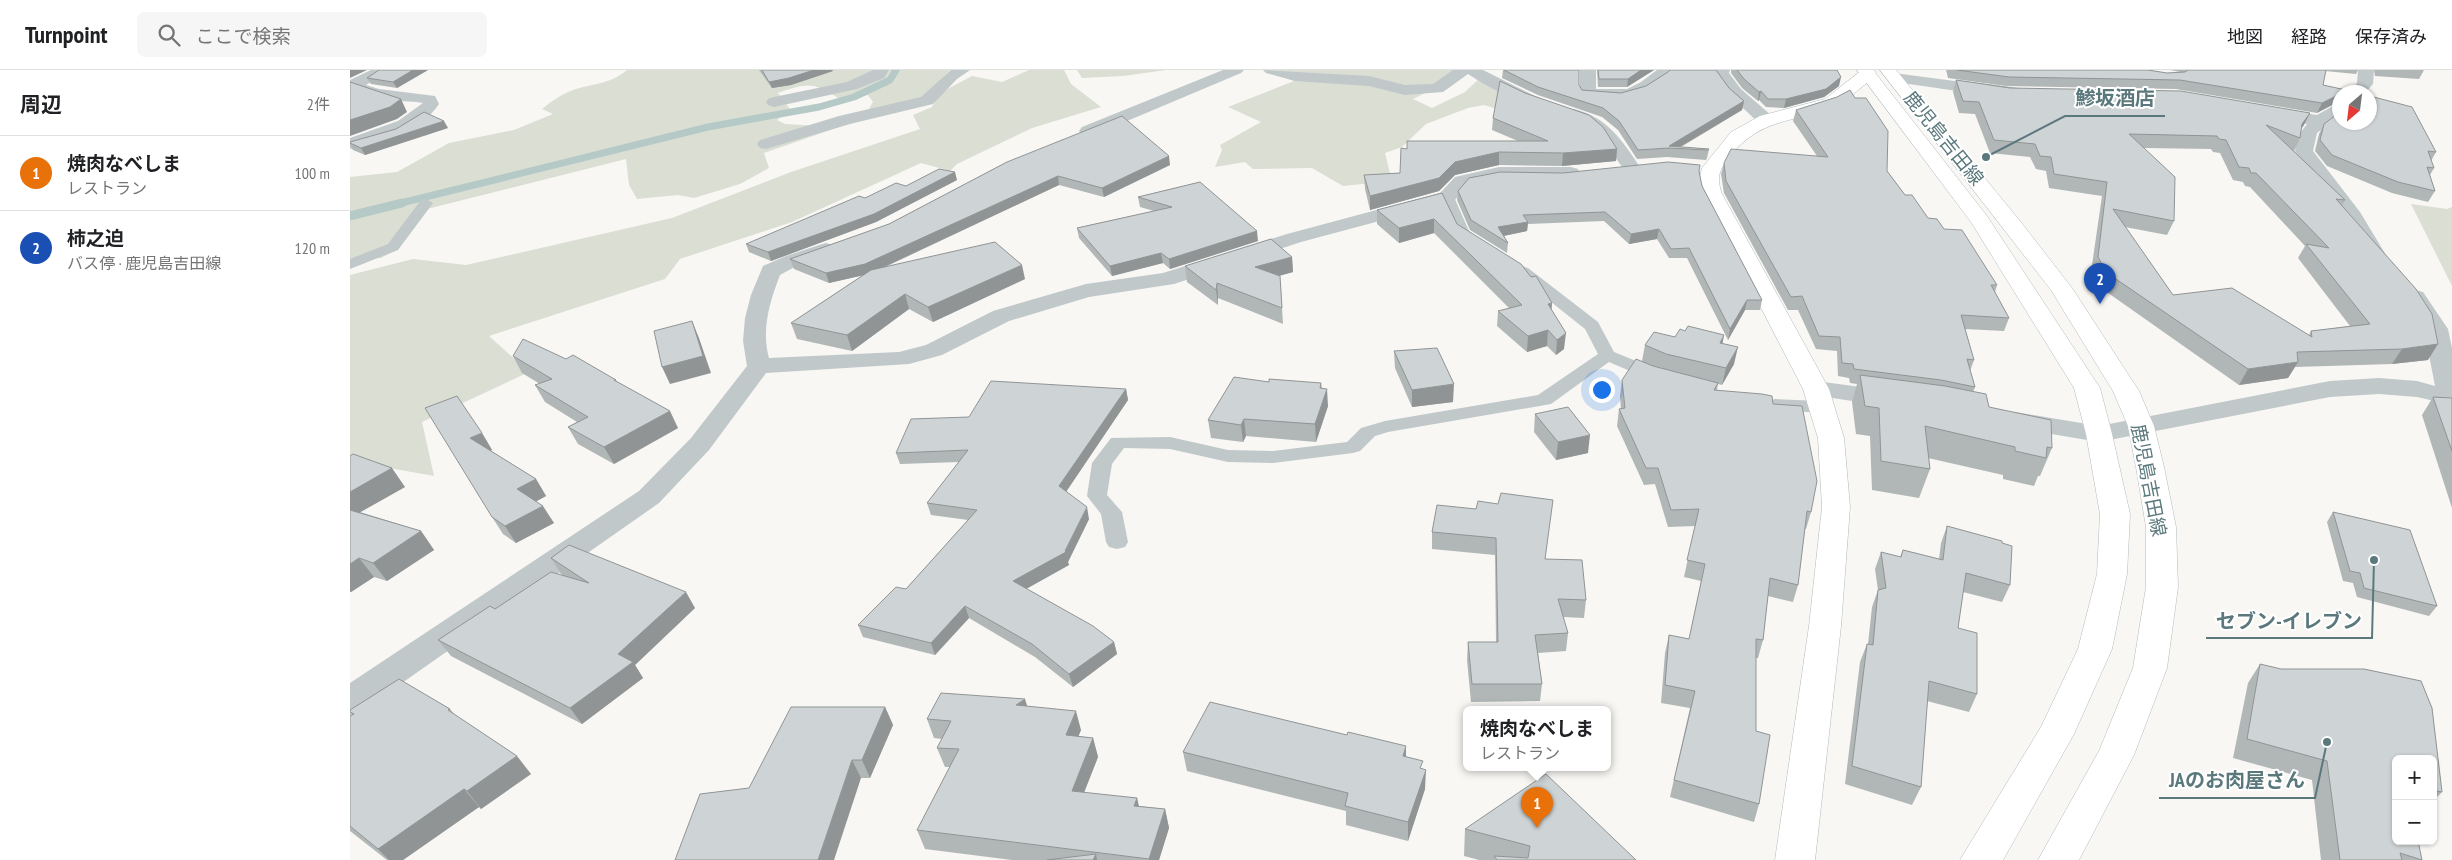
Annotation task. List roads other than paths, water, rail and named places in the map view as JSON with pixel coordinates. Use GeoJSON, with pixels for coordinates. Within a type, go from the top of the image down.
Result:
{"type":"FeatureCollection","features":[{"type":"Feature","properties":{"kind":"main road"},"geometry":{"type":"LineString","coordinates":[[1795,860],[1825,626],[1836,507],[1831,438],[1818,398],[1712,194],[1708,180],[1711,168],[1738,136],[1766,120],[1808,110],[1831,102],[1879,73]]}},
{"type":"Feature","properties":{"kind":"main road","name":"鹿児島吉田線"},"geometry":{"type":"LineString","coordinates":[[1879,73],[2013,224],[2062,288],[2126,391],[2141,426],[2161,528],[2162,587],[2150,668],[2116,756],[2058,860]]}},
{"type":"Feature","properties":{"kind":"main road","name":"鹿児島吉田線"},"geometry":{"type":"LineString","coordinates":[[1879,73],[1985,228],[2087,388],[2099,434],[2115,514],[2112,574],[2095,649],[2056,734],[1988,850],[1980,860]]}},
{"type":"Feature","properties":{"kind":"street"},"geometry":{"type":"LineString","coordinates":[[350,144],[402,125],[422,115],[431,104],[429,99],[417,96],[373,93],[360,90],[355,84],[383,70]]}},
{"type":"Feature","properties":{"kind":"street"},"geometry":{"type":"LineString","coordinates":[[774,102],[851,86],[879,75],[881,70]]}},
{"type":"Feature","properties":{"kind":"street"},"geometry":{"type":"LineString","coordinates":[[766,144],[845,120],[927,101],[951,76],[962,70]]}},
{"type":"Feature","properties":{"kind":"street"},"geometry":{"type":"LineString","coordinates":[[1075,136],[1236,70]]}},
{"type":"Feature","properties":{"kind":"street"},"geometry":{"type":"LineString","coordinates":[[1271,70],[1295,76],[1369,81],[1406,90],[1437,89],[1463,70]]}},
{"type":"Feature","properties":{"kind":"street"},"geometry":{"type":"LineString","coordinates":[[759,366],[900,359],[934,350],[1001,316],[1086,291],[1166,279],[1294,238],[1447,197],[1462,181],[1499,174],[1530,172],[1562,174],[1640,166],[1595,122],[1554,108],[1488,80],[1473,70]]}},
{"type":"Feature","properties":{"kind":"street"},"geometry":{"type":"LineString","coordinates":[[1588,70],[1588,94],[1618,95],[1634,93],[1647,88],[1666,70]]}},
{"type":"Feature","properties":{"kind":"street"},"geometry":{"type":"LineString","coordinates":[[1705,70],[1722,72],[1735,92],[1766,120]]}},
{"type":"Feature","properties":{"kind":"street"},"geometry":{"type":"LineString","coordinates":[[2364,85],[2366,70]]}},
{"type":"Feature","properties":{"kind":"street"},"geometry":{"type":"LineString","coordinates":[[1879,73],[2006,93]]}},
{"type":"Feature","properties":{"kind":"street"},"geometry":{"type":"LineString","coordinates":[[2257,111],[2321,120]]}},
{"type":"Feature","properties":{"kind":"street"},"geometry":{"type":"LineString","coordinates":[[1989,415],[2062,430],[2099,434],[2330,389],[2379,386],[2417,388],[2450,396],[2436,329],[2417,299],[2374,253],[2353,216],[2304,151],[2303,141],[2306,134],[2332,112]]}},
{"type":"Feature","properties":{"kind":"street"},"geometry":{"type":"LineString","coordinates":[[1684,166],[1711,168]]}},
{"type":"Feature","properties":{"kind":"street"},"geometry":{"type":"LineString","coordinates":[[759,366],[754,350],[757,304],[772,270],[793,260],[840,244]]}},
{"type":"Feature","properties":{"kind":"street"},"geometry":{"type":"LineString","coordinates":[[350,701],[605,529],[649,497],[700,444],[759,366]]}},
{"type":"Feature","properties":{"kind":"street"},"geometry":{"type":"LineString","coordinates":[[1818,398],[1917,402]]}},
{"type":"Feature","properties":{"kind":"lane"},"geometry":{"type":"LineString","coordinates":[[1447,197],[1464,234],[1489,251]]}},
{"type":"Feature","properties":{"kind":"lane"},"geometry":{"type":"LineString","coordinates":[[350,264],[393,247],[426,204]]}},
{"type":"Feature","properties":{"kind":"lane"},"geometry":{"type":"LineString","coordinates":[[1512,265],[1592,326],[1607,355],[1657,376],[1676,381]]}},
{"type":"Feature","properties":{"kind":"lane"},"geometry":{"type":"LineString","coordinates":[[1117,542],[1111,512],[1097,496],[1102,463],[1118,442],[1170,443],[1228,456],[1273,457],[1353,447],[1368,432],[1385,427],[1544,400],[1607,355]]}},
{"type":"Feature","properties":{"kind":"lane"},"geometry":{"type":"LineString","coordinates":[[1760,402],[1818,398]]}},
{"type":"Feature","properties":{"kind":"waterway"},"geometry":{"type":"LineString","coordinates":[[397,204],[708,127],[819,107],[854,97],[890,80],[896,70]]}},
{"type":"Feature","properties":{"kind":"waterway"},"geometry":{"type":"LineString","coordinates":[[350,216],[402,203]]}},
{"type":"Feature","properties":{"kind":"place","name":"鯵坂酒店"},"geometry":{"type":"Point","coordinates":[1986,157]}},
{"type":"Feature","properties":{"kind":"place","name":"柿之迫"},"geometry":{"type":"Point","coordinates":[2100,304]}},
{"type":"Feature","properties":{"kind":"place","name":"セブン-イレブン"},"geometry":{"type":"Point","coordinates":[2374,560]}},
{"type":"Feature","properties":{"kind":"place","name":"JAのお肉屋さん"},"geometry":{"type":"Point","coordinates":[2327,742]}},
{"type":"Feature","properties":{"kind":"place","name":"焼肉なべしま"},"geometry":{"type":"Point","coordinates":[1537,828]}}]}
